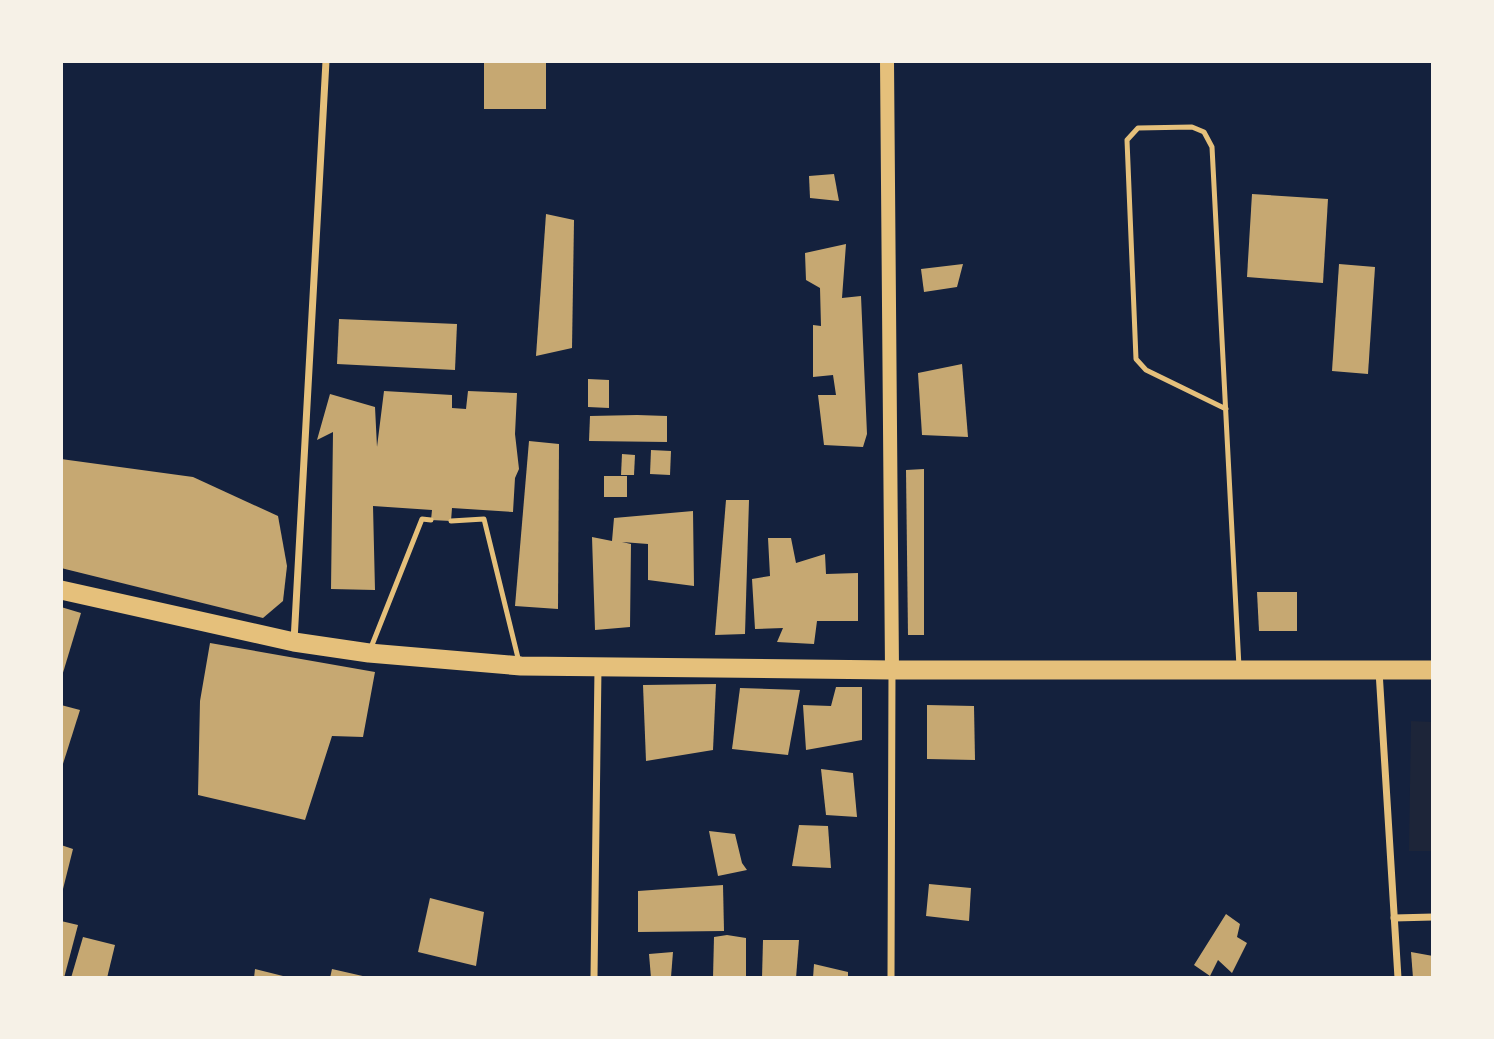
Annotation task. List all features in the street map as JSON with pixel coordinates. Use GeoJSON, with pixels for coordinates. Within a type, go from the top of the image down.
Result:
{"type":"FeatureCollection","features":[{"type":"Feature","properties":{"kind":"highway"},"geometry":{"type":"LineString","coordinates":[[61,590],[294,642],[369,653],[520,666],[892,670],[1433,670]]}},
{"type":"Feature","properties":{"kind":"main road"},"geometry":{"type":"LineString","coordinates":[[887,61],[892,670]]}},
{"type":"Feature","properties":{"kind":"street"},"geometry":{"type":"LineString","coordinates":[[294,642],[326,61]]}},
{"type":"Feature","properties":{"kind":"street"},"geometry":{"type":"LineString","coordinates":[[594,978],[598,667]]}},
{"type":"Feature","properties":{"kind":"street"},"geometry":{"type":"LineString","coordinates":[[891,978],[892,670]]}},
{"type":"Feature","properties":{"kind":"street"},"geometry":{"type":"LineString","coordinates":[[1379,670],[1398,978]]}},
{"type":"Feature","properties":{"kind":"street"},"geometry":{"type":"LineString","coordinates":[[1394,918],[1433,917]]}},
{"type":"Feature","properties":{"kind":"lane"},"geometry":{"type":"LineString","coordinates":[[1226,409],[1146,370],[1136,359],[1127,140],[1138,128],[1192,127],[1204,132],[1212,147],[1226,409],[1239,670]]}},
{"type":"Feature","properties":{"kind":"lane"},"geometry":{"type":"LineString","coordinates":[[369,653],[422,519],[431,520]]}},
{"type":"Feature","properties":{"kind":"lane"},"geometry":{"type":"LineString","coordinates":[[451,521],[484,519],[520,666]]}},
{"type":"Feature","properties":{"kind":"shaded area"},"geometry":{"type":"Polygon","coordinates":[[[1411,721],[1433,722],[1433,851],[1409,851],[1411,721]]]}},
{"type":"Feature","properties":{"kind":"building"},"geometry":{"type":"Polygon","coordinates":[[[484,61],[546,61],[546,109],[484,109],[484,61]]]}},
{"type":"Feature","properties":{"kind":"building"},"geometry":{"type":"Polygon","coordinates":[[[834,174],[839,201],[810,198],[809,176],[834,174]]]}},
{"type":"Feature","properties":{"kind":"building"},"geometry":{"type":"Polygon","coordinates":[[[1252,194],[1328,199],[1323,283],[1247,277],[1252,194]]]}},
{"type":"Feature","properties":{"kind":"building"},"geometry":{"type":"Polygon","coordinates":[[[546,214],[574,220],[572,348],[536,356],[546,214]]]}},
{"type":"Feature","properties":{"kind":"building"},"geometry":{"type":"Polygon","coordinates":[[[846,244],[842,298],[861,296],[867,434],[863,447],[824,445],[818,395],[836,395],[833,375],[813,377],[813,325],[821,326],[820,288],[806,280],[805,253],[846,244]]]}},
{"type":"Feature","properties":{"kind":"building"},"geometry":{"type":"Polygon","coordinates":[[[963,264],[957,287],[924,292],[921,269],[963,264]]]}},
{"type":"Feature","properties":{"kind":"building"},"geometry":{"type":"Polygon","coordinates":[[[1339,264],[1375,267],[1368,374],[1332,371],[1339,264]]]}},
{"type":"Feature","properties":{"kind":"building"},"geometry":{"type":"Polygon","coordinates":[[[339,319],[457,324],[455,370],[337,364],[339,319]]]}},
{"type":"Feature","properties":{"kind":"building"},"geometry":{"type":"Polygon","coordinates":[[[962,364],[968,437],[922,435],[918,373],[962,364]]]}},
{"type":"Feature","properties":{"kind":"building"},"geometry":{"type":"Polygon","coordinates":[[[588,379],[609,380],[609,408],[588,407],[588,379]]]}},
{"type":"Feature","properties":{"kind":"building"},"geometry":{"type":"Polygon","coordinates":[[[384,391],[452,395],[452,408],[466,409],[468,391],[517,393],[515,434],[519,469],[515,478],[513,512],[452,508],[451,521],[431,520],[432,510],[373,506],[375,590],[331,589],[333,432],[317,440],[330,394],[375,407],[377,447],[384,391]]]}},
{"type":"Feature","properties":{"kind":"building"},"geometry":{"type":"Polygon","coordinates":[[[590,416],[667,416],[667,442],[589,441],[590,416]]]}},
{"type":"Feature","properties":{"kind":"building"},"geometry":{"type":"Polygon","coordinates":[[[529,441],[559,444],[558,609],[515,606],[529,441]]]}},
{"type":"Feature","properties":{"kind":"building"},"geometry":{"type":"Polygon","coordinates":[[[651,450],[671,451],[670,475],[650,474],[651,450]]]}},
{"type":"Feature","properties":{"kind":"building"},"geometry":{"type":"Polygon","coordinates":[[[622,454],[635,455],[634,475],[621,475],[622,454]]]}},
{"type":"Feature","properties":{"kind":"building"},"geometry":{"type":"Polygon","coordinates":[[[61,459],[193,477],[278,516],[287,566],[283,601],[263,618],[61,568],[61,459]]]}},
{"type":"Feature","properties":{"kind":"building"},"geometry":{"type":"Polygon","coordinates":[[[924,469],[924,635],[908,635],[906,470],[924,469]]]}},
{"type":"Feature","properties":{"kind":"building"},"geometry":{"type":"Polygon","coordinates":[[[604,476],[627,476],[627,497],[604,497],[604,476]]]}},
{"type":"Feature","properties":{"kind":"building"},"geometry":{"type":"Polygon","coordinates":[[[726,500],[749,500],[745,634],[715,635],[726,500]]]}},
{"type":"Feature","properties":{"kind":"building"},"geometry":{"type":"Polygon","coordinates":[[[693,511],[694,586],[648,580],[648,544],[622,542],[631,544],[630,627],[595,630],[592,537],[612,541],[614,518],[693,511]]]}},
{"type":"Feature","properties":{"kind":"building"},"geometry":{"type":"Polygon","coordinates":[[[768,538],[791,538],[796,563],[825,554],[826,574],[858,573],[858,621],[817,621],[814,644],[777,642],[783,628],[755,629],[752,579],[770,576],[768,538]]]}},
{"type":"Feature","properties":{"kind":"building"},"geometry":{"type":"Polygon","coordinates":[[[1257,592],[1297,592],[1297,631],[1259,631],[1257,592]]]}},
{"type":"Feature","properties":{"kind":"building"},"geometry":{"type":"Polygon","coordinates":[[[61,607],[81,613],[62,676],[61,676],[61,607]]]}},
{"type":"Feature","properties":{"kind":"building"},"geometry":{"type":"Polygon","coordinates":[[[210,643],[375,672],[363,737],[332,736],[305,820],[198,795],[200,701],[210,643]]]}},
{"type":"Feature","properties":{"kind":"building"},"geometry":{"type":"Polygon","coordinates":[[[716,684],[713,750],[646,761],[643,685],[716,684]]]}},
{"type":"Feature","properties":{"kind":"building"},"geometry":{"type":"Polygon","coordinates":[[[836,687],[862,687],[862,740],[806,750],[803,705],[831,706],[836,687]]]}},
{"type":"Feature","properties":{"kind":"building"},"geometry":{"type":"Polygon","coordinates":[[[740,688],[800,690],[788,755],[732,749],[740,688]]]}},
{"type":"Feature","properties":{"kind":"building"},"geometry":{"type":"Polygon","coordinates":[[[61,705],[80,710],[62,767],[61,767],[61,705]]]}},
{"type":"Feature","properties":{"kind":"building"},"geometry":{"type":"Polygon","coordinates":[[[927,705],[974,706],[975,760],[927,759],[927,705]]]}},
{"type":"Feature","properties":{"kind":"building"},"geometry":{"type":"Polygon","coordinates":[[[821,769],[853,773],[857,817],[826,815],[821,769]]]}},
{"type":"Feature","properties":{"kind":"building"},"geometry":{"type":"Polygon","coordinates":[[[799,825],[828,826],[831,868],[792,866],[799,825]]]}},
{"type":"Feature","properties":{"kind":"building"},"geometry":{"type":"Polygon","coordinates":[[[709,831],[735,834],[742,863],[747,870],[718,876],[709,831]]]}},
{"type":"Feature","properties":{"kind":"building"},"geometry":{"type":"Polygon","coordinates":[[[61,845],[73,849],[62,893],[61,892],[61,845]]]}},
{"type":"Feature","properties":{"kind":"building"},"geometry":{"type":"Polygon","coordinates":[[[929,884],[971,888],[969,921],[926,916],[929,884]]]}},
{"type":"Feature","properties":{"kind":"building"},"geometry":{"type":"Polygon","coordinates":[[[723,885],[724,931],[638,932],[638,891],[723,885]]]}},
{"type":"Feature","properties":{"kind":"building"},"geometry":{"type":"Polygon","coordinates":[[[430,898],[484,912],[476,966],[418,952],[430,898]]]}},
{"type":"Feature","properties":{"kind":"building"},"geometry":{"type":"Polygon","coordinates":[[[1226,914],[1240,924],[1237,937],[1247,943],[1232,973],[1218,960],[1210,976],[1194,965],[1226,914]]]}},
{"type":"Feature","properties":{"kind":"building"},"geometry":{"type":"Polygon","coordinates":[[[61,921],[78,925],[64,978],[61,977],[61,921]]]}},
{"type":"Feature","properties":{"kind":"building"},"geometry":{"type":"Polygon","coordinates":[[[727,935],[746,938],[746,978],[713,978],[714,937],[727,935]]]}},
{"type":"Feature","properties":{"kind":"building"},"geometry":{"type":"Polygon","coordinates":[[[83,937],[115,945],[107,978],[71,978],[83,937]]]}},
{"type":"Feature","properties":{"kind":"building"},"geometry":{"type":"Polygon","coordinates":[[[763,940],[799,940],[796,978],[762,978],[763,940]]]}},
{"type":"Feature","properties":{"kind":"building"},"geometry":{"type":"Polygon","coordinates":[[[673,952],[671,977],[651,978],[649,954],[673,952]]]}},
{"type":"Feature","properties":{"kind":"building"},"geometry":{"type":"Polygon","coordinates":[[[1411,952],[1433,956],[1433,978],[1413,978],[1411,952]]]}},
{"type":"Feature","properties":{"kind":"building"},"geometry":{"type":"Polygon","coordinates":[[[814,964],[848,972],[848,978],[813,978],[814,964]]]}},
{"type":"Feature","properties":{"kind":"building"},"geometry":{"type":"Polygon","coordinates":[[[255,969],[287,977],[287,978],[254,978],[255,969]]]}},
{"type":"Feature","properties":{"kind":"building"},"geometry":{"type":"Polygon","coordinates":[[[332,969],[367,977],[367,978],[330,978],[332,969]]]}}]}
